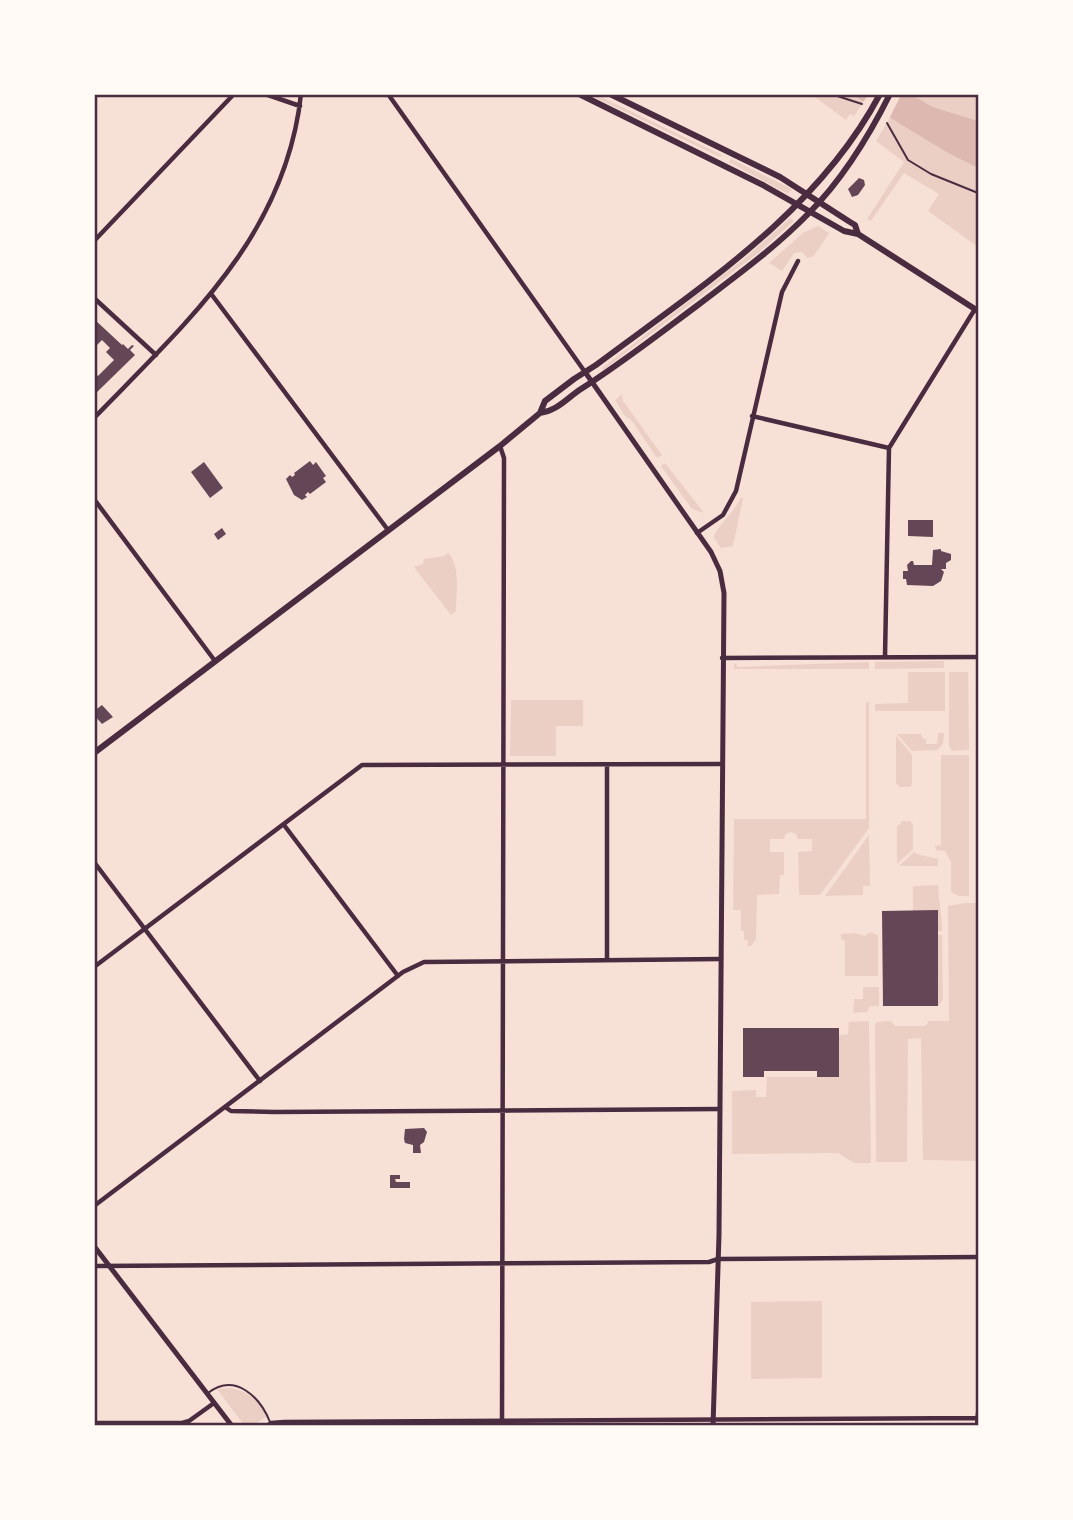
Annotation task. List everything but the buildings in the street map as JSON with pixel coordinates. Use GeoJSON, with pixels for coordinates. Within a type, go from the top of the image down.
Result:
{"type":"FeatureCollection","features":[{"type":"Feature","properties":{"kind":"main road"},"geometry":{"type":"LineString","coordinates":[[579,94],[680,143],[844,231],[858,234],[977,310]]}},
{"type":"Feature","properties":{"kind":"main road"},"geometry":{"type":"LineString","coordinates":[[610,94],[780,177],[855,225],[858,234]]}},
{"type":"Feature","properties":{"kind":"main road"},"geometry":{"type":"LineString","coordinates":[[94,753],[500,446],[540,413],[545,401],[737,260],[825,175],[863,123],[880,94]]}},
{"type":"Feature","properties":{"kind":"main road"},"geometry":{"type":"LineString","coordinates":[[540,413],[551,411],[592,383],[760,258],[810,212],[844,171],[890,94]]}},
{"type":"Feature","properties":{"kind":"street"},"geometry":{"type":"LineString","coordinates":[[94,241],[233,94]]}},
{"type":"Feature","properties":{"kind":"street"},"geometry":{"type":"LineString","coordinates":[[265,94],[300,106]]}},
{"type":"Feature","properties":{"kind":"street"},"geometry":{"type":"LineString","coordinates":[[94,418],[212,295],[239,259],[266,214],[282,175],[301,94]]}},
{"type":"Feature","properties":{"kind":"street"},"geometry":{"type":"LineString","coordinates":[[388,94],[585,372],[697,533],[720,571],[724,593],[720,1110],[713,1423]]}},
{"type":"Feature","properties":{"kind":"street"},"geometry":{"type":"LineString","coordinates":[[697,533],[723,515],[732,501],[782,292],[798,261]]}},
{"type":"Feature","properties":{"kind":"street"},"geometry":{"type":"LineString","coordinates":[[212,295],[388,530]]}},
{"type":"Feature","properties":{"kind":"street"},"geometry":{"type":"LineString","coordinates":[[94,298],[156,355]]}},
{"type":"Feature","properties":{"kind":"street"},"geometry":{"type":"LineString","coordinates":[[885,657],[889,448],[977,310]]}},
{"type":"Feature","properties":{"kind":"street"},"geometry":{"type":"LineString","coordinates":[[752,416],[889,448]]}},
{"type":"Feature","properties":{"kind":"street"},"geometry":{"type":"LineString","coordinates":[[500,446],[504,452],[502,1423]]}},
{"type":"Feature","properties":{"kind":"street"},"geometry":{"type":"LineString","coordinates":[[94,499],[216,662]]}},
{"type":"Feature","properties":{"kind":"street"},"geometry":{"type":"LineString","coordinates":[[722,658],[978,657]]}},
{"type":"Feature","properties":{"kind":"street"},"geometry":{"type":"LineString","coordinates":[[94,967],[365,764],[721,764]]}},
{"type":"Feature","properties":{"kind":"street"},"geometry":{"type":"LineString","coordinates":[[607,765],[607,959]]}},
{"type":"Feature","properties":{"kind":"street"},"geometry":{"type":"LineString","coordinates":[[284,825],[398,976]]}},
{"type":"Feature","properties":{"kind":"street"},"geometry":{"type":"LineString","coordinates":[[94,862],[260,1081]]}},
{"type":"Feature","properties":{"kind":"street"},"geometry":{"type":"LineString","coordinates":[[94,1206],[412,967],[433,960],[721,959]]}},
{"type":"Feature","properties":{"kind":"street"},"geometry":{"type":"LineString","coordinates":[[225,1107],[231,1111],[720,1110]]}},
{"type":"Feature","properties":{"kind":"street"},"geometry":{"type":"LineString","coordinates":[[94,1246],[232,1426]]}},
{"type":"Feature","properties":{"kind":"street"},"geometry":{"type":"LineString","coordinates":[[94,1266],[709,1262],[718,1259],[978,1257]]}},
{"type":"Feature","properties":{"kind":"street"},"geometry":{"type":"LineString","coordinates":[[94,1423],[182,1423],[214,1403]]}},
{"type":"Feature","properties":{"kind":"street"},"geometry":{"type":"LineString","coordinates":[[269,1424],[713,1423],[978,1416],[978,1426]]}},
{"type":"Feature","properties":{"kind":"lane"},"geometry":{"type":"LineString","coordinates":[[207,1393],[216,1387],[226,1386],[250,1392],[262,1404],[269,1424]]}},
{"type":"Feature","properties":{"kind":"path"},"geometry":{"type":"LineString","coordinates":[[831,94],[862,104]]}},
{"type":"Feature","properties":{"kind":"path"},"geometry":{"type":"LineString","coordinates":[[887,123],[908,160],[931,174],[978,193]]}},
{"type":"Feature","properties":{"kind":"shaded area"},"geometry":{"type":"Polygon","coordinates":[[[590,95],[597,95],[722,155],[720,157],[590,95]]]}},
{"type":"Feature","properties":{"kind":"shaded area"},"geometry":{"type":"Polygon","coordinates":[[[812,95],[853,95],[864,101],[854,116],[850,114],[846,120],[812,95]]]}},
{"type":"Feature","properties":{"kind":"shaded area"},"geometry":{"type":"Polygon","coordinates":[[[853,95],[912,95],[933,107],[978,121],[978,168],[948,153],[853,95]]]}},
{"type":"Feature","properties":{"kind":"shaded area"},"geometry":{"type":"Polygon","coordinates":[[[912,95],[978,95],[978,121],[933,107],[912,95]]]}},
{"type":"Feature","properties":{"kind":"shaded area"},"geometry":{"type":"Polygon","coordinates":[[[891,116],[948,153],[978,168],[978,247],[928,211],[939,194],[904,173],[871,221],[867,219],[904,162],[876,141],[891,116]]]}},
{"type":"Feature","properties":{"kind":"shaded area"},"geometry":{"type":"Polygon","coordinates":[[[731,159],[792,189],[788,194],[729,162],[731,159]]]}},
{"type":"Feature","properties":{"kind":"shaded area"},"geometry":{"type":"Polygon","coordinates":[[[790,218],[794,221],[758,253],[603,370],[602,368],[745,258],[790,218]]]}},
{"type":"Feature","properties":{"kind":"shaded area"},"geometry":{"type":"Polygon","coordinates":[[[818,226],[829,233],[814,256],[807,258],[802,252],[794,253],[782,271],[769,263],[803,233],[818,226]]]}},
{"type":"Feature","properties":{"kind":"shaded area"},"geometry":{"type":"Polygon","coordinates":[[[622,394],[623,401],[662,455],[657,458],[615,400],[622,394]]]}},
{"type":"Feature","properties":{"kind":"shaded area"},"geometry":{"type":"Polygon","coordinates":[[[665,463],[704,513],[692,509],[661,466],[665,463]]]}},
{"type":"Feature","properties":{"kind":"shaded area"},"geometry":{"type":"Polygon","coordinates":[[[741,497],[743,498],[733,546],[721,548],[714,538],[715,534],[741,497]]]}},
{"type":"Feature","properties":{"kind":"shaded area"},"geometry":{"type":"Polygon","coordinates":[[[448,553],[455,565],[457,580],[456,611],[451,615],[414,567],[423,564],[424,559],[448,553]]]}},
{"type":"Feature","properties":{"kind":"shaded area"},"geometry":{"type":"Polygon","coordinates":[[[944,661],[944,668],[875,669],[875,662],[944,661]]]}},
{"type":"Feature","properties":{"kind":"shaded area"},"geometry":{"type":"Polygon","coordinates":[[[734,662],[738,667],[869,662],[869,669],[734,669],[734,662]]]}},
{"type":"Feature","properties":{"kind":"shaded area"},"geometry":{"type":"Polygon","coordinates":[[[908,672],[945,672],[945,711],[875,711],[875,704],[908,703],[908,672]]]}},
{"type":"Feature","properties":{"kind":"shaded area"},"geometry":{"type":"Polygon","coordinates":[[[949,672],[968,672],[969,750],[952,751],[949,746],[949,672]]]}},
{"type":"Feature","properties":{"kind":"shaded area"},"geometry":{"type":"Polygon","coordinates":[[[511,700],[583,700],[583,726],[556,726],[556,756],[510,756],[511,700]]]}},
{"type":"Feature","properties":{"kind":"shaded area"},"geometry":{"type":"Polygon","coordinates":[[[866,702],[869,702],[869,828],[820,895],[799,895],[798,852],[812,851],[812,839],[798,839],[796,834],[791,832],[786,834],[784,839],[770,839],[770,852],[784,852],[784,875],[780,875],[779,894],[757,895],[756,939],[751,946],[747,946],[744,931],[741,931],[741,910],[733,910],[734,819],[866,819],[866,702]]]}},
{"type":"Feature","properties":{"kind":"shaded area"},"geometry":{"type":"Polygon","coordinates":[[[938,733],[944,733],[943,744],[937,750],[912,751],[897,734],[921,734],[923,739],[926,739],[926,744],[937,744],[938,733]]]}},
{"type":"Feature","properties":{"kind":"shaded area"},"geometry":{"type":"Polygon","coordinates":[[[896,736],[912,755],[910,787],[900,787],[896,783],[896,736]]]}},
{"type":"Feature","properties":{"kind":"shaded area"},"geometry":{"type":"Polygon","coordinates":[[[941,755],[969,755],[969,896],[959,896],[951,892],[951,862],[945,851],[936,850],[935,846],[941,845],[941,755]]]}},
{"type":"Feature","properties":{"kind":"shaded area"},"geometry":{"type":"Polygon","coordinates":[[[901,821],[910,821],[913,824],[913,849],[897,864],[897,826],[901,821]]]}},
{"type":"Feature","properties":{"kind":"shaded area"},"geometry":{"type":"Polygon","coordinates":[[[869,835],[870,886],[863,886],[863,895],[825,896],[869,835]]]}},
{"type":"Feature","properties":{"kind":"shaded area"},"geometry":{"type":"Polygon","coordinates":[[[914,852],[938,859],[938,866],[899,866],[914,852]]]}},
{"type":"Feature","properties":{"kind":"shaded area"},"geometry":{"type":"Polygon","coordinates":[[[938,885],[942,931],[938,931],[913,911],[913,886],[938,885]]]}},
{"type":"Feature","properties":{"kind":"shaded area"},"geometry":{"type":"Polygon","coordinates":[[[978,903],[978,1161],[923,1160],[921,1038],[908,1039],[907,1162],[876,1162],[875,1024],[891,1021],[895,1026],[925,1026],[929,1021],[949,1021],[948,906],[978,903]]]}},
{"type":"Feature","properties":{"kind":"shaded area"},"geometry":{"type":"Polygon","coordinates":[[[870,932],[878,935],[878,976],[845,976],[845,941],[841,939],[841,934],[855,933],[865,936],[870,932]]]}},
{"type":"Feature","properties":{"kind":"shaded area"},"geometry":{"type":"Polygon","coordinates":[[[938,935],[942,935],[943,1000],[938,1006],[938,935]]]}},
{"type":"Feature","properties":{"kind":"shaded area"},"geometry":{"type":"Polygon","coordinates":[[[863,987],[879,987],[879,1006],[870,1006],[867,1012],[853,1013],[854,999],[863,999],[863,987]]]}},
{"type":"Feature","properties":{"kind":"shaded area"},"geometry":{"type":"Polygon","coordinates":[[[869,1021],[871,1163],[854,1163],[838,1153],[732,1154],[732,1091],[756,1090],[756,1097],[766,1097],[767,1077],[838,1077],[839,1035],[848,1034],[849,1022],[869,1021]]]}},
{"type":"Feature","properties":{"kind":"shaded area"},"geometry":{"type":"Polygon","coordinates":[[[822,1301],[822,1378],[751,1379],[751,1302],[822,1301]]]}},
{"type":"Feature","properties":{"kind":"shaded area"},"geometry":{"type":"Polygon","coordinates":[[[230,1388],[252,1397],[261,1406],[266,1417],[253,1425],[244,1425],[217,1389],[230,1388]]]}},
{"type":"Feature","properties":{"kind":"pier"},"geometry":{"type":"Polygon","coordinates":[[[868,95],[901,95],[889,119],[862,104],[868,95]]]}}]}
